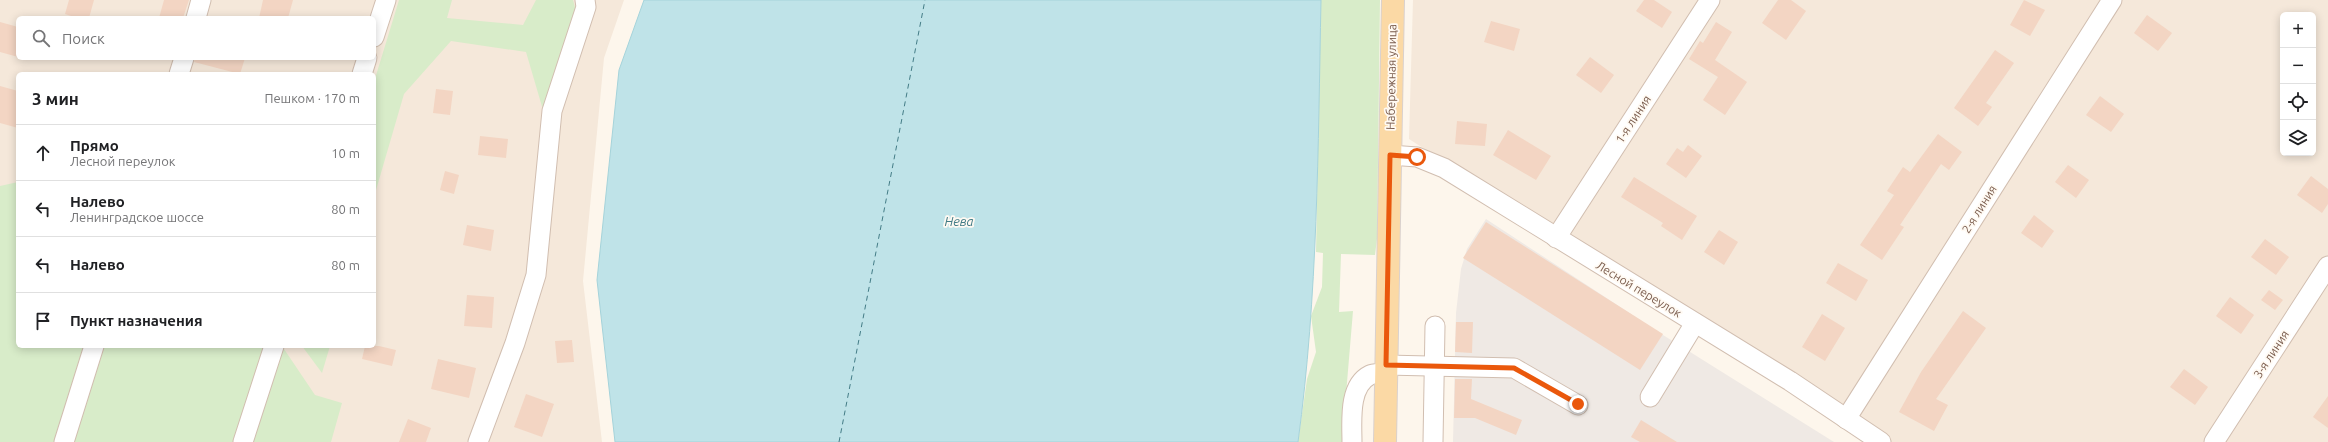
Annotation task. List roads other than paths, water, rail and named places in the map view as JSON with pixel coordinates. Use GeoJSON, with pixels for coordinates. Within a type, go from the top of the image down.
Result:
{"type":"FeatureCollection","features":[{"type":"Feature","properties":{"kind":"main road","name":"Набережная улица"},"geometry":{"type":"LineString","coordinates":[[1385,442],[1393,0]]}},
{"type":"Feature","properties":{"kind":"street"},"geometry":{"type":"LineString","coordinates":[[197,16],[201,0]]}},
{"type":"Feature","properties":{"kind":"street"},"geometry":{"type":"LineString","coordinates":[[376,31],[386,0]]}},
{"type":"Feature","properties":{"kind":"street"},"geometry":{"type":"LineString","coordinates":[[478,442],[515,343],[536,275],[552,112],[586,7],[585,0]]}},
{"type":"Feature","properties":{"kind":"street","name":"1-я линия"},"geometry":{"type":"LineString","coordinates":[[1556,238],[1710,0]]}},
{"type":"Feature","properties":{"kind":"street","name":"2-я линия"},"geometry":{"type":"LineString","coordinates":[[1846,419],[2112,0]]}},
{"type":"Feature","properties":{"kind":"street"},"geometry":{"type":"LineString","coordinates":[[180,72],[183,60]]}},
{"type":"Feature","properties":{"kind":"street"},"geometry":{"type":"LineString","coordinates":[[363,72],[366,60]]}},
{"type":"Feature","properties":{"kind":"street","name":"Лесной переулок"},"geometry":{"type":"LineString","coordinates":[[1390,155],[1417,157],[1444,168],[1790,381],[1881,442]]}},
{"type":"Feature","properties":{"kind":"street","name":"3-я линия"},"geometry":{"type":"LineString","coordinates":[[2214,442],[2328,266]]}},
{"type":"Feature","properties":{"kind":"street"},"geometry":{"type":"LineString","coordinates":[[1650,397],[1695,323]]}},
{"type":"Feature","properties":{"kind":"street"},"geometry":{"type":"LineString","coordinates":[[1433,442],[1435,326]]}},
{"type":"Feature","properties":{"kind":"street"},"geometry":{"type":"LineString","coordinates":[[64,442],[93,348]]}},
{"type":"Feature","properties":{"kind":"street"},"geometry":{"type":"LineString","coordinates":[[243,442],[273,348]]}},
{"type":"Feature","properties":{"kind":"street"},"geometry":{"type":"LineString","coordinates":[[1352,442],[1353,401],[1357,389],[1370,375],[1386,369],[1434,365],[1514,368],[1578,404]]}},
{"type":"Feature","properties":{"kind":"water","name":"Нева"},"geometry":{"type":"Polygon","coordinates":[[[644,0],[1321,0],[1316,221],[1310,332],[1298,442],[615,442],[597,280],[619,70],[644,0]]]}}]}
